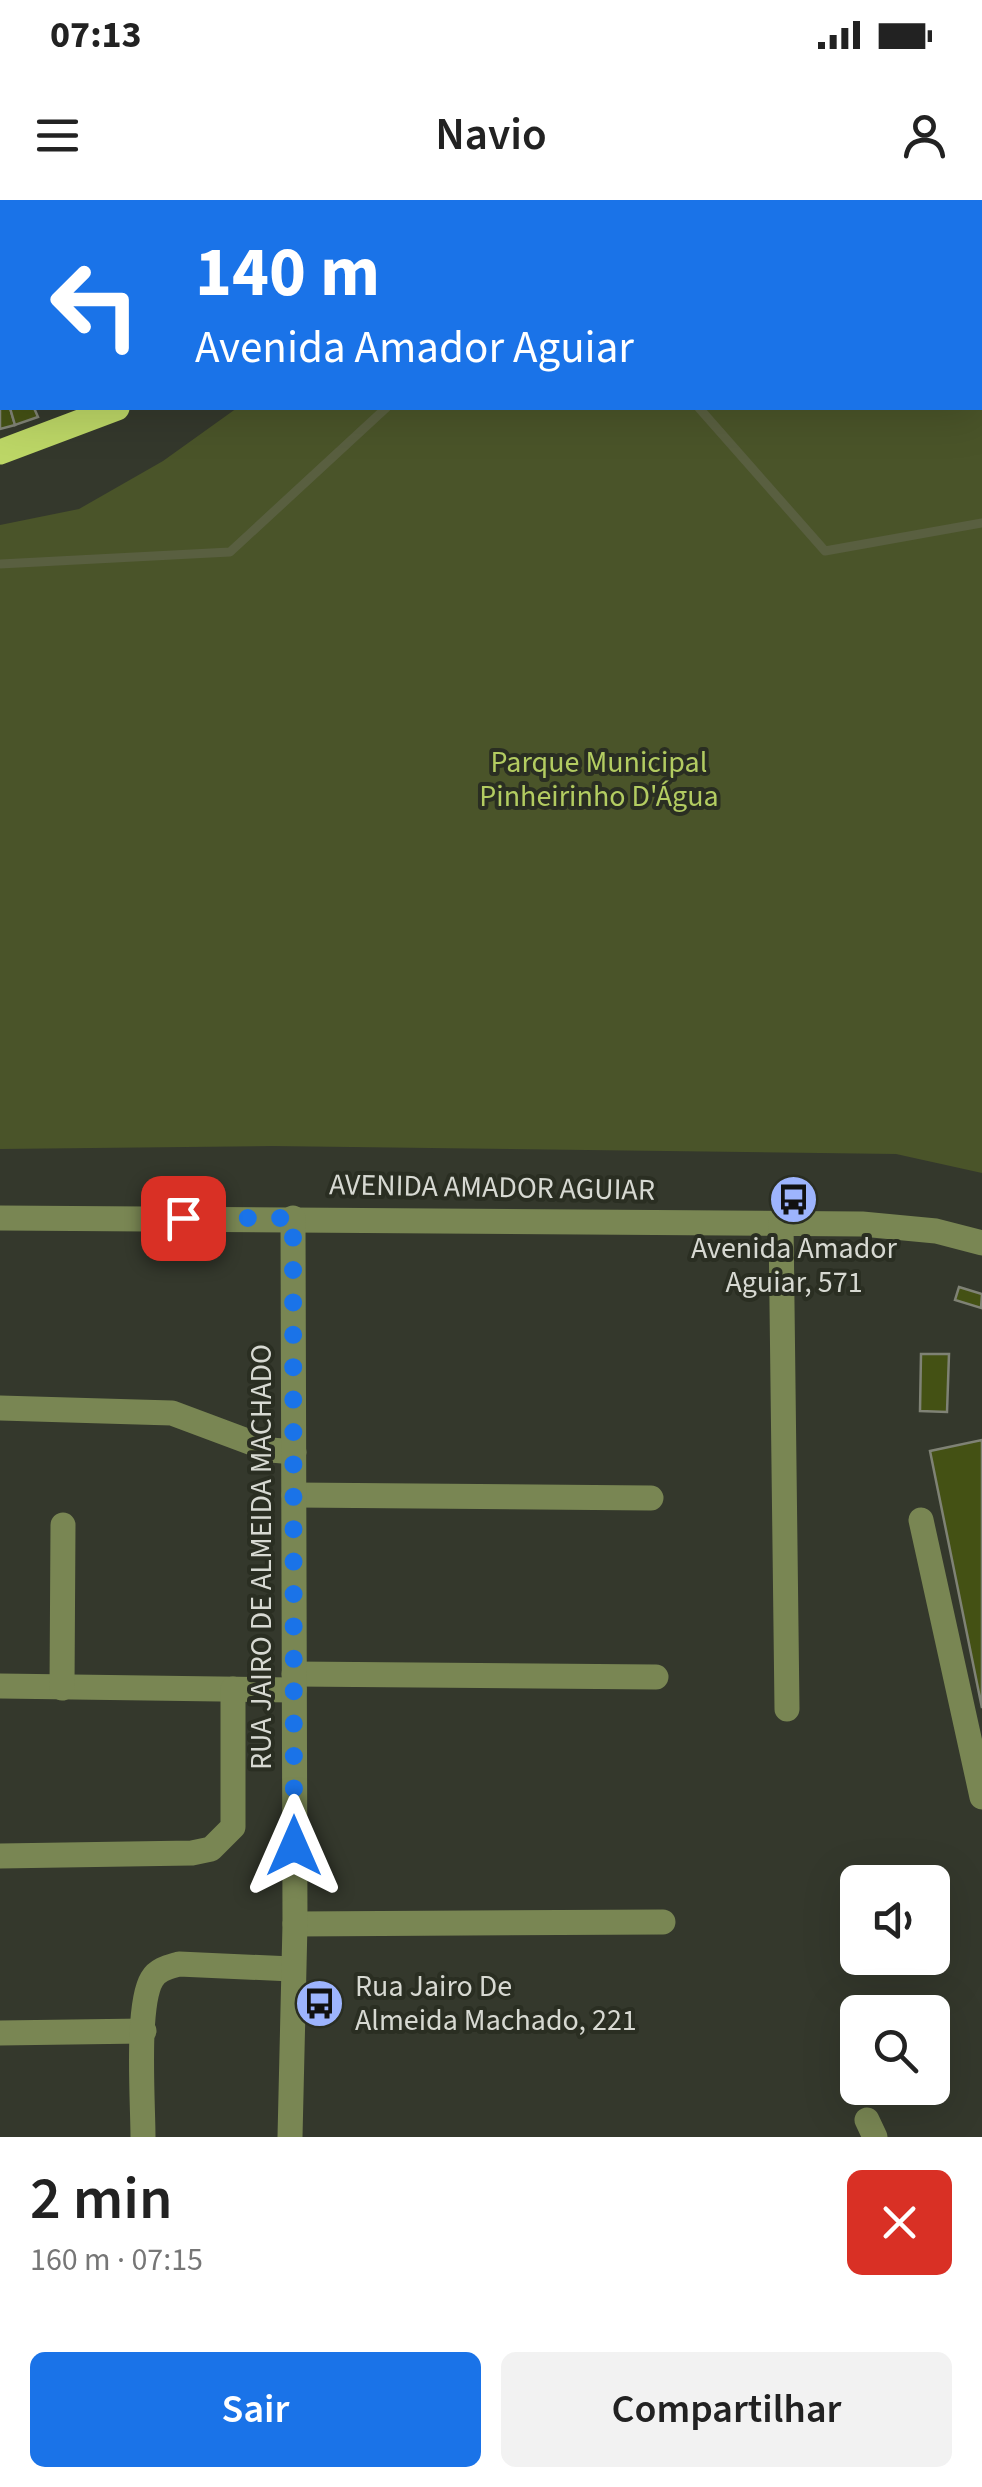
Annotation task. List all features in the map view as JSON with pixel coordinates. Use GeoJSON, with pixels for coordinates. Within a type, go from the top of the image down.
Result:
{"type":"FeatureCollection","features":[{"type":"Feature","properties":{"kind":"main road"},"geometry":{"type":"LineString","coordinates":[[0,452],[112,410]]}},
{"type":"Feature","properties":{"kind":"street","name":"AVENIDA AMADOR AGUIAR"},"geometry":{"type":"LineString","coordinates":[[0,1218],[782,1224],[936,1230],[982,1244]]}},
{"type":"Feature","properties":{"kind":"street","name":"RUA JAIRO DE ALMEIDA MACHADO"},"geometry":{"type":"LineString","coordinates":[[290,2137],[294,1924],[293,1218]]}},
{"type":"Feature","properties":{"kind":"street"},"geometry":{"type":"LineString","coordinates":[[782,1224],[787,1708]]}},
{"type":"Feature","properties":{"kind":"street"},"geometry":{"type":"LineString","coordinates":[[0,1408],[172,1414],[271,1450],[294,1452]]}},
{"type":"Feature","properties":{"kind":"street"},"geometry":{"type":"LineString","coordinates":[[294,1495],[651,1498]]}},
{"type":"Feature","properties":{"kind":"street"},"geometry":{"type":"LineString","coordinates":[[921,1520],[982,1797]]}},
{"type":"Feature","properties":{"kind":"street"},"geometry":{"type":"LineString","coordinates":[[62,1688],[63,1525]]}},
{"type":"Feature","properties":{"kind":"street"},"geometry":{"type":"LineString","coordinates":[[0,1686],[233,1689],[294,1682],[656,1676]]}},
{"type":"Feature","properties":{"kind":"street"},"geometry":{"type":"LineString","coordinates":[[0,1856],[166,1856],[212,1849],[233,1827],[233,1689]]}},
{"type":"Feature","properties":{"kind":"street"},"geometry":{"type":"LineString","coordinates":[[294,1924],[663,1922]]}},
{"type":"Feature","properties":{"kind":"street"},"geometry":{"type":"LineString","coordinates":[[144,2137],[144,2031],[151,1979],[161,1969],[194,1964],[292,1969]]}},
{"type":"Feature","properties":{"kind":"street"},"geometry":{"type":"LineString","coordinates":[[0,2033],[144,2031]]}},
{"type":"Feature","properties":{"kind":"green space","name":"Parque Municipal Pinheirinho D'Água"},"geometry":{"type":"Polygon","coordinates":[[[234,410],[982,410],[982,1173],[896,1154],[272,1146],[0,1149],[0,525],[79,509],[163,461],[234,410]]]}},
{"type":"Feature","properties":{"kind":"building"},"geometry":{"type":"Polygon","coordinates":[[[0,410],[11,410],[15,425],[0,429],[0,410]]]}},
{"type":"Feature","properties":{"kind":"building"},"geometry":{"type":"Polygon","coordinates":[[[11,410],[35,410],[38,417],[15,425],[11,410]]]}},
{"type":"Feature","properties":{"kind":"building"},"geometry":{"type":"Polygon","coordinates":[[[959,1287],[982,1294],[981,1308],[955,1300],[959,1287]]]}},
{"type":"Feature","properties":{"kind":"building"},"geometry":{"type":"Polygon","coordinates":[[[921,1354],[949,1354],[947,1412],[920,1411],[921,1354]]]}},
{"type":"Feature","properties":{"kind":"building"},"geometry":{"type":"Polygon","coordinates":[[[982,1440],[982,1708],[930,1451],[982,1440]]]}},
{"type":"Feature","properties":{"kind":"waterway"},"geometry":{"type":"LineString","coordinates":[[0,564],[230,552],[384,410]]}},
{"type":"Feature","properties":{"kind":"waterway"},"geometry":{"type":"LineString","coordinates":[[701,410],[825,551],[982,523]]}},
{"type":"Feature","properties":{"kind":"place","name":"Avenida Amador Aguiar, 571"},"geometry":{"type":"Point","coordinates":[794,1199]}},
{"type":"Feature","properties":{"kind":"place","name":"Rua Jairo De Almeida Machado, 221"},"geometry":{"type":"Point","coordinates":[320,2003]}},
{"type":"Feature","properties":{"kind":"route"},"geometry":{"type":"LineString","coordinates":[[183,1218],[293,1218],[294,1846]]}}]}
